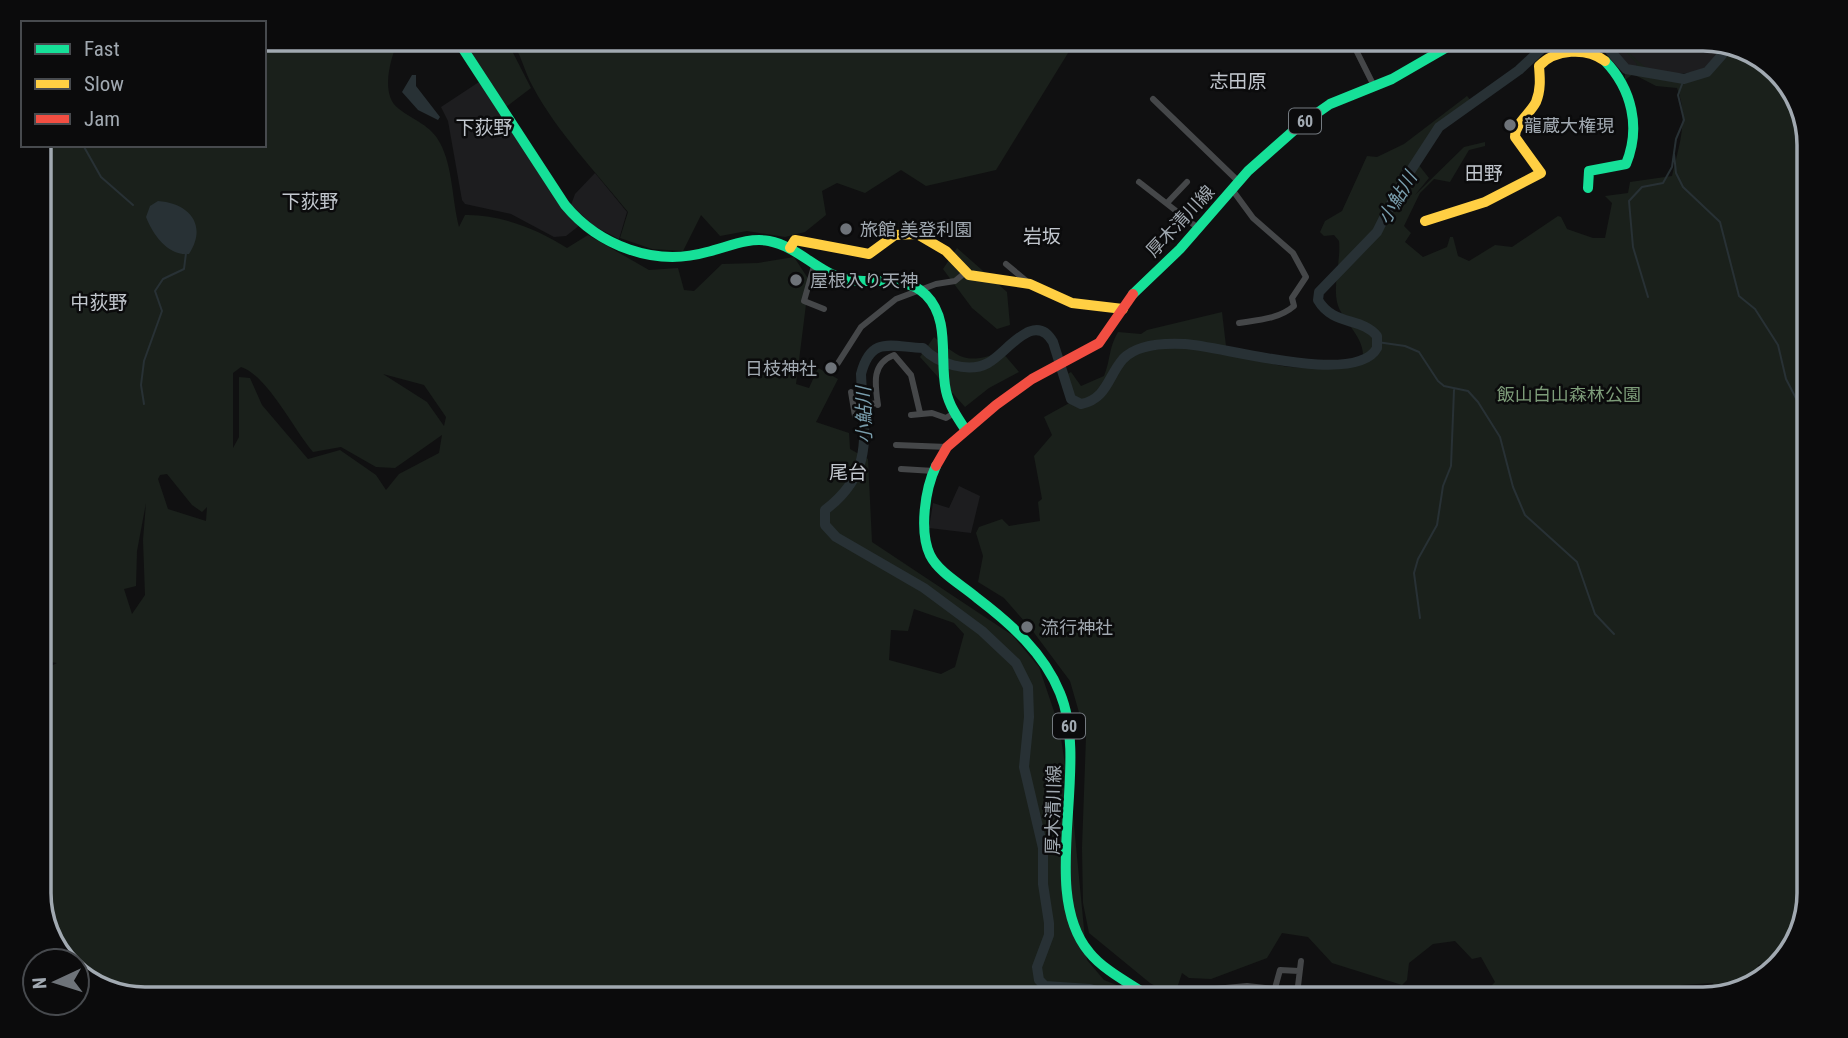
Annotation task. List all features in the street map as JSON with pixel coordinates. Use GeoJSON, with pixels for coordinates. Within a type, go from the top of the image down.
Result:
{"type":"FeatureCollection","features":[{"type":"Feature","properties":{"kind":"street"},"geometry":{"type":"LineString","coordinates":[[464,51],[561,200],[592,230],[637,253],[660,260],[684,260],[756,240],[790,248],[814,267],[844,279],[897,279],[920,290],[939,314],[950,417]]}},
{"type":"Feature","properties":{"kind":"street"},"geometry":{"type":"LineString","coordinates":[[1356,51],[1374,86]]}},
{"type":"Feature","properties":{"kind":"street","name":"厚木清川線"},"geometry":{"type":"LineString","coordinates":[[945,449],[965,429],[1026,383],[1071,361],[1099,343],[1134,292],[1198,228],[1235,185],[1314,114],[1392,79],[1440,51]]}},
{"type":"Feature","properties":{"kind":"street"},"geometry":{"type":"LineString","coordinates":[[1425,221],[1457,214],[1506,193],[1541,173],[1516,137],[1515,130],[1535,104],[1540,87],[1539,66],[1553,55],[1596,52],[1619,78],[1627,102],[1635,113],[1635,132],[1626,164],[1589,171],[1588,188]]}},
{"type":"Feature","properties":{"kind":"street"},"geometry":{"type":"LineString","coordinates":[[1153,99],[1235,185],[1253,218],[1293,253],[1306,277],[1292,298],[1294,306],[1289,311],[1279,316],[1239,323]]}},
{"type":"Feature","properties":{"kind":"street"},"geometry":{"type":"LineString","coordinates":[[1139,182],[1198,228]]}},
{"type":"Feature","properties":{"kind":"street"},"geometry":{"type":"LineString","coordinates":[[1167,203],[1187,182]]}},
{"type":"Feature","properties":{"kind":"street"},"geometry":{"type":"LineString","coordinates":[[790,248],[795,240],[869,254],[888,238],[905,234],[945,247],[967,272],[1030,284],[1065,301],[1123,309]]}},
{"type":"Feature","properties":{"kind":"street"},"geometry":{"type":"LineString","coordinates":[[1006,264],[1029,280],[1030,284]]}},
{"type":"Feature","properties":{"kind":"street"},"geometry":{"type":"LineString","coordinates":[[814,267],[804,301],[824,309]]}},
{"type":"Feature","properties":{"kind":"street"},"geometry":{"type":"LineString","coordinates":[[838,363],[861,327],[895,299],[955,281],[967,272]]}},
{"type":"Feature","properties":{"kind":"street"},"geometry":{"type":"LineString","coordinates":[[854,407],[877,404],[876,372],[879,365],[894,355],[911,375],[920,413]]}},
{"type":"Feature","properties":{"kind":"street"},"geometry":{"type":"LineString","coordinates":[[851,392],[855,416]]}},
{"type":"Feature","properties":{"kind":"street"},"geometry":{"type":"LineString","coordinates":[[911,415],[920,413],[950,417],[965,429]]}},
{"type":"Feature","properties":{"kind":"street"},"geometry":{"type":"LineString","coordinates":[[896,445],[942,444],[945,449]]}},
{"type":"Feature","properties":{"kind":"street","name":"60"},"geometry":{"type":"LineString","coordinates":[[933,471],[945,449]]}},
{"type":"Feature","properties":{"kind":"street"},"geometry":{"type":"LineString","coordinates":[[901,469],[933,471]]}},
{"type":"Feature","properties":{"kind":"street","name":"厚木清川線"},"geometry":{"type":"LineString","coordinates":[[933,471],[924,520],[930,554],[942,570],[982,599],[1020,634],[1046,666],[1062,694],[1070,734],[1067,893],[1072,928],[1090,954],[1136,987]]}},
{"type":"Feature","properties":{"kind":"street"},"geometry":{"type":"LineString","coordinates":[[1297,987],[1301,961]]}},
{"type":"Feature","properties":{"kind":"street"},"geometry":{"type":"LineString","coordinates":[[1275,987],[1280,970],[1300,971]]}},
{"type":"Feature","properties":{"kind":"shaded area"},"geometry":{"type":"Polygon","coordinates":[[[1611,51],[1720,53],[1696,72],[1675,74],[1625,66],[1611,51]]]}},
{"type":"Feature","properties":{"kind":"shaded area"},"geometry":{"type":"Polygon","coordinates":[[[412,75],[416,75],[416,86],[440,117],[438,120],[418,110],[402,92],[412,75]]]}},
{"type":"Feature","properties":{"kind":"shaded area"},"geometry":{"type":"Polygon","coordinates":[[[482,80],[580,225],[566,236],[554,237],[511,214],[465,204],[462,200],[448,121],[441,107],[482,80]]]}},
{"type":"Feature","properties":{"kind":"shaded area"},"geometry":{"type":"Polygon","coordinates":[[[595,173],[627,212],[619,239],[594,226],[571,205],[575,194],[595,173]]]}},
{"type":"Feature","properties":{"kind":"shaded area"},"geometry":{"type":"Polygon","coordinates":[[[158,201],[179,206],[192,217],[197,234],[189,254],[174,252],[162,243],[153,231],[146,217],[150,206],[158,201]]]}},
{"type":"Feature","properties":{"kind":"shaded area"},"geometry":{"type":"Polygon","coordinates":[[[959,486],[980,496],[971,533],[929,528],[933,503],[949,508],[959,486]]]}},
{"type":"Feature","properties":{"kind":"green space"},"geometry":{"type":"Polygon","coordinates":[[[266,51],[394,51],[388,75],[389,95],[399,109],[427,127],[440,143],[450,173],[459,227],[465,215],[491,217],[531,229],[567,248],[588,235],[649,270],[678,268],[684,290],[694,291],[722,264],[758,263],[794,257],[809,280],[796,384],[809,388],[818,368],[838,379],[816,422],[849,433],[850,449],[868,459],[872,542],[1012,635],[1039,667],[1059,726],[1073,815],[1087,960],[1104,980],[1122,987],[144,987],[120,984],[91,971],[91,947],[67,947],[54,918],[51,900],[51,666],[57,663],[51,662],[51,147],[266,147],[266,51]],[[241,367],[233,373],[233,448],[239,437],[239,377],[250,378],[262,405],[308,459],[340,450],[376,475],[386,490],[399,474],[439,453],[442,435],[395,468],[376,467],[341,447],[313,452],[280,404],[251,372],[241,367]],[[383,374],[427,402],[444,426],[446,417],[424,385],[383,374]],[[167,474],[160,475],[158,479],[168,509],[206,521],[207,507],[202,512],[192,505],[167,474]],[[146,503],[137,551],[136,586],[124,589],[132,614],[145,595],[143,540],[146,503]],[[914,609],[908,631],[891,630],[889,660],[941,674],[955,667],[964,634],[954,623],[914,609]]]}},
{"type":"Feature","properties":{"kind":"green space"},"geometry":{"type":"Polygon","coordinates":[[[467,51],[512,51],[531,88],[506,107],[467,51]]]}},
{"type":"Feature","properties":{"kind":"green space"},"geometry":{"type":"Polygon","coordinates":[[[517,51],[1069,51],[996,170],[926,186],[901,170],[865,193],[837,183],[822,191],[826,215],[805,232],[785,237],[747,231],[720,236],[701,215],[683,251],[652,249],[620,238],[628,212],[553,120],[533,87],[517,51]]]}},
{"type":"Feature","properties":{"kind":"green space","name":"飯山白山森林公園"},"geometry":{"type":"Polygon","coordinates":[[[1625,51],[1658,74],[1680,77],[1711,68],[1729,55],[1739,58],[1770,78],[1788,103],[1795,126],[1797,894],[1794,918],[1785,940],[1770,960],[1758,965],[1758,970],[1739,980],[1716,986],[1713,983],[1680,987],[1490,987],[1495,982],[1481,957],[1472,959],[1455,941],[1433,944],[1409,963],[1407,980],[1402,985],[1332,963],[1308,937],[1282,933],[1267,958],[1211,979],[1189,978],[1182,973],[1177,987],[1157,987],[1089,933],[1083,903],[1082,848],[1086,737],[1070,681],[1032,630],[1034,625],[1029,620],[1025,622],[1004,598],[978,582],[983,556],[976,533],[979,527],[1002,519],[1009,526],[1040,521],[1038,502],[1042,499],[1034,456],[1052,435],[1044,417],[1073,401],[1064,376],[1071,372],[1081,386],[1104,376],[1118,332],[1141,334],[1147,330],[1222,312],[1226,346],[1273,364],[1313,368],[1340,364],[1363,355],[1360,341],[1337,302],[1339,241],[1334,235],[1324,236],[1320,232],[1325,221],[1342,211],[1367,156],[1377,157],[1404,144],[1467,96],[1474,104],[1460,116],[1452,117],[1412,163],[1418,164],[1429,178],[1415,195],[1464,147],[1485,142],[1485,146],[1469,150],[1450,182],[1434,179],[1420,193],[1404,226],[1411,233],[1405,242],[1423,257],[1447,247],[1450,237],[1453,237],[1458,256],[1469,261],[1495,245],[1512,247],[1558,216],[1567,229],[1593,238],[1605,238],[1612,203],[1605,196],[1628,193],[1630,182],[1672,176],[1680,143],[1683,121],[1677,88],[1656,86],[1633,74],[1625,80],[1625,72],[1634,70],[1637,64],[1625,51]]]}},
{"type":"Feature","properties":{"kind":"green space"},"geometry":{"type":"Polygon","coordinates":[[[957,248],[1007,292],[1010,325],[997,329],[972,308],[943,269],[957,248]]]}},
{"type":"Feature","properties":{"kind":"green space"},"geometry":{"type":"Polygon","coordinates":[[[934,337],[965,358],[980,358],[1002,352],[1019,372],[989,388],[965,407],[920,357],[934,337]]]}},
{"type":"Feature","properties":{"kind":"waterway","name":"小鮎川"},"geometry":{"type":"LineString","coordinates":[[1060,987],[1045,986],[1039,980],[1037,967],[1049,935],[1049,923],[1043,884],[1043,848],[1024,767],[1029,717],[1028,687],[1016,663],[982,631],[924,588],[836,537],[825,525],[825,510],[842,495],[860,465],[864,431],[861,374],[865,362],[877,348],[892,346],[923,348],[936,358],[953,365],[980,366],[995,358],[1020,337],[1037,330],[1045,333],[1053,342],[1071,399],[1081,404],[1102,392],[1129,354],[1152,346],[1185,344],[1317,364],[1343,364],[1364,359],[1377,348],[1377,336],[1364,326],[1331,314],[1318,300],[1319,292],[1377,232],[1398,190],[1439,127],[1519,70],[1539,51]]}},
{"type":"Feature","properties":{"kind":"waterway","name":"小鮎川"},"geometry":{"type":"LineString","coordinates":[[1610,51],[1626,69],[1684,79],[1707,72],[1724,53]]}},
{"type":"Feature","properties":{"kind":"waterway"},"geometry":{"type":"LineString","coordinates":[[1648,297],[1633,247],[1629,201],[1642,187],[1663,183],[1672,167],[1676,139],[1684,120],[1678,95],[1684,79]]}},
{"type":"Feature","properties":{"kind":"waterway"},"geometry":{"type":"LineString","coordinates":[[84,147],[101,177],[133,205]]}},
{"type":"Feature","properties":{"kind":"waterway"},"geometry":{"type":"LineString","coordinates":[[1674,154],[1676,173],[1683,187],[1720,222],[1739,296],[1755,309],[1778,345],[1786,379],[1797,400]]}},
{"type":"Feature","properties":{"kind":"waterway"},"geometry":{"type":"LineString","coordinates":[[144,404],[141,385],[144,361],[162,311],[155,291],[163,279],[184,269],[186,253]]}},
{"type":"Feature","properties":{"kind":"waterway"},"geometry":{"type":"LineString","coordinates":[[1377,342],[1405,346],[1419,352],[1438,381],[1444,386],[1468,391],[1478,402],[1500,437],[1513,487],[1525,515],[1577,562],[1595,614],[1614,634]]}},
{"type":"Feature","properties":{"kind":"waterway"},"geometry":{"type":"LineString","coordinates":[[1420,618],[1414,573],[1418,559],[1437,525],[1443,486],[1451,466],[1454,390]]}},
{"type":"Feature","properties":{"kind":"traffic: fast"},"geometry":{"type":"LineString","coordinates":[[464,51],[565,205],[594,232],[611,242],[629,250],[668,257],[707,252],[746,241],[769,241],[790,249],[839,277],[860,281],[900,282],[918,288],[934,305],[939,316],[946,391],[951,406],[965,429]]}},
{"type":"Feature","properties":{"kind":"traffic: fast"},"geometry":{"type":"LineString","coordinates":[[1133,294],[1180,249],[1248,171],[1300,125],[1330,104],[1392,79],[1440,51]]}},
{"type":"Feature","properties":{"kind":"traffic: fast"},"geometry":{"type":"LineString","coordinates":[[1588,188],[1589,171],[1626,164],[1633,137],[1627,96],[1622,84],[1605,61]]}},
{"type":"Feature","properties":{"kind":"traffic: fast"},"geometry":{"type":"LineString","coordinates":[[936,466],[929,486],[924,522],[930,555],[945,573],[1025,640],[1053,678],[1068,723],[1070,756],[1066,863],[1067,896],[1074,926],[1095,959],[1134,987]]}},
{"type":"Feature","properties":{"kind":"traffic: slow"},"geometry":{"type":"LineString","coordinates":[[1425,221],[1485,202],[1541,173],[1515,137],[1517,127],[1538,98],[1539,66],[1553,56],[1571,52],[1589,53],[1605,61]]}},
{"type":"Feature","properties":{"kind":"traffic: slow"},"geometry":{"type":"LineString","coordinates":[[790,248],[795,240],[869,254],[895,235],[917,234],[946,251],[969,275],[1030,284],[1072,303],[1123,309]]}},
{"type":"Feature","properties":{"kind":"traffic: jam"},"geometry":{"type":"LineString","coordinates":[[936,466],[947,447],[996,405],[1032,379],[1099,343],[1133,294]]}},
{"type":"Feature","properties":{"kind":"place","name":"龍蔵大権現"},"geometry":{"type":"Point","coordinates":[1510,125]}},
{"type":"Feature","properties":{"kind":"place","name":"旅館 美登利園"},"geometry":{"type":"Point","coordinates":[846,229]}},
{"type":"Feature","properties":{"kind":"place","name":"屋根入り天神"},"geometry":{"type":"Point","coordinates":[796,280]}},
{"type":"Feature","properties":{"kind":"place","name":"日枝神社"},"geometry":{"type":"Point","coordinates":[831,368]}},
{"type":"Feature","properties":{"kind":"place","name":"流行神社"},"geometry":{"type":"Point","coordinates":[1027,627]}},
{"type":"Feature","properties":{"kind":"district","name":"志田原"},"geometry":{"type":"Point","coordinates":[1238,81]}},
{"type":"Feature","properties":{"kind":"district","name":"下荻野"},"geometry":{"type":"Point","coordinates":[484,127]}},
{"type":"Feature","properties":{"kind":"district","name":"田野"},"geometry":{"type":"Point","coordinates":[1484,173]}},
{"type":"Feature","properties":{"kind":"district","name":"下荻野"},"geometry":{"type":"Point","coordinates":[310,201]}},
{"type":"Feature","properties":{"kind":"district","name":"岩坂"},"geometry":{"type":"Point","coordinates":[1042,236]}},
{"type":"Feature","properties":{"kind":"district","name":"中荻野"},"geometry":{"type":"Point","coordinates":[99,302]}},
{"type":"Feature","properties":{"kind":"district","name":"尾台"},"geometry":{"type":"Point","coordinates":[848,472]}}]}
